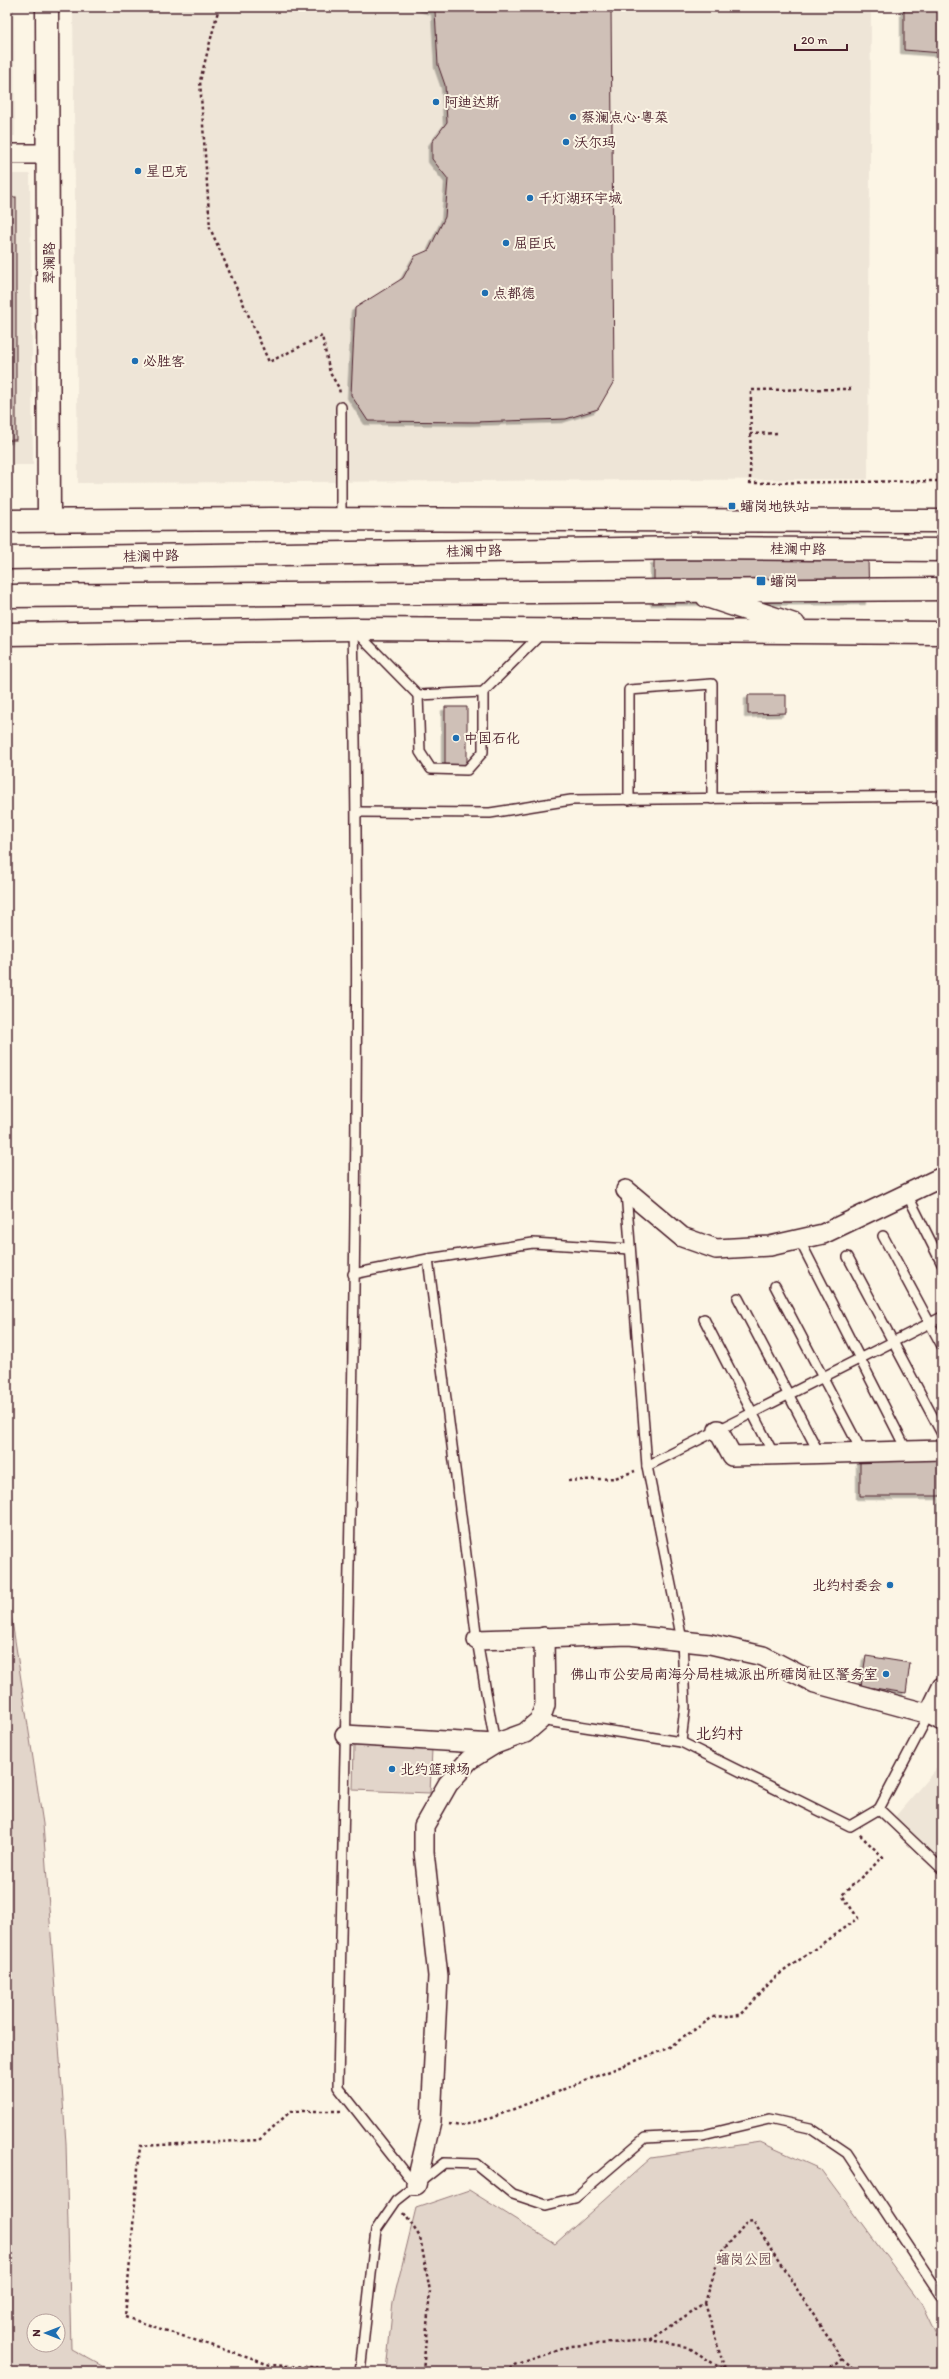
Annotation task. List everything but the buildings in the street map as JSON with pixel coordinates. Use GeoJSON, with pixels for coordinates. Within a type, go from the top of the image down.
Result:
{"type":"FeatureCollection","features":[{"type":"Feature","properties":{"kind":"main road","name":"翠澜路"},"geometry":{"type":"LineString","coordinates":[[47,7],[49,520]]}},
{"type":"Feature","properties":{"kind":"main road"},"geometry":{"type":"LineString","coordinates":[[919,521],[942,511]]}},
{"type":"Feature","properties":{"kind":"main road"},"geometry":{"type":"LineString","coordinates":[[7,521],[341,519],[942,521]]}},
{"type":"Feature","properties":{"kind":"main road"},"geometry":{"type":"LineString","coordinates":[[691,548],[828,521]]}},
{"type":"Feature","properties":{"kind":"main road","name":"桂澜中路"},"geometry":{"type":"LineString","coordinates":[[7,558],[691,548],[942,550]]}},
{"type":"Feature","properties":{"kind":"main road"},"geometry":{"type":"LineString","coordinates":[[7,596],[942,589]]}},
{"type":"Feature","properties":{"kind":"main road"},"geometry":{"type":"LineString","coordinates":[[689,590],[812,631]]}},
{"type":"Feature","properties":{"kind":"main road"},"geometry":{"type":"LineString","coordinates":[[7,634],[353,629],[812,631],[939,635]]}},
{"type":"Feature","properties":{"kind":"street"},"geometry":{"type":"LineString","coordinates":[[7,154],[48,154]]}},
{"type":"Feature","properties":{"kind":"street"},"geometry":{"type":"LineString","coordinates":[[626,1190],[682,1237],[716,1249],[770,1246],[823,1234],[942,1177]]}},
{"type":"Feature","properties":{"kind":"street"},"geometry":{"type":"LineString","coordinates":[[718,1430],[732,1456],[942,1450]]}},
{"type":"Feature","properties":{"kind":"street"},"geometry":{"type":"LineString","coordinates":[[477,1640],[628,1635],[710,1644],[763,1656],[815,1683],[936,1717],[942,1687]]}},
{"type":"Feature","properties":{"kind":"street"},"geometry":{"type":"LineString","coordinates":[[416,2185],[431,2121],[438,1976],[424,1852],[424,1826],[448,1784],[469,1760],[495,1744],[525,1734],[540,1720],[545,1705],[544,1637]]}},
{"type":"Feature","properties":{"kind":"street"},"geometry":{"type":"LineString","coordinates":[[345,1735],[495,1744]]}},
{"type":"Feature","properties":{"kind":"lane"},"geometry":{"type":"LineString","coordinates":[[341,407],[341,519]]}},
{"type":"Feature","properties":{"kind":"lane"},"geometry":{"type":"LineString","coordinates":[[353,629],[418,695],[420,752],[431,769],[467,770],[483,752],[483,692]]}},
{"type":"Feature","properties":{"kind":"lane"},"geometry":{"type":"LineString","coordinates":[[353,629],[357,812],[353,1274],[338,2087],[416,2185]]}},
{"type":"Feature","properties":{"kind":"lane"},"geometry":{"type":"LineString","coordinates":[[418,695],[483,692],[545,630]]}},
{"type":"Feature","properties":{"kind":"lane"},"geometry":{"type":"LineString","coordinates":[[629,800],[628,690],[712,684],[712,799]]}},
{"type":"Feature","properties":{"kind":"lane"},"geometry":{"type":"LineString","coordinates":[[357,812],[490,813],[571,800],[942,796]]}},
{"type":"Feature","properties":{"kind":"lane"},"geometry":{"type":"LineString","coordinates":[[626,1190],[647,1466],[682,1640],[684,1707],[681,1742]]}},
{"type":"Feature","properties":{"kind":"lane"},"geometry":{"type":"LineString","coordinates":[[907,1194],[942,1264]]}},
{"type":"Feature","properties":{"kind":"lane"},"geometry":{"type":"LineString","coordinates":[[883,1236],[942,1346]]}},
{"type":"Feature","properties":{"kind":"lane"},"geometry":{"type":"LineString","coordinates":[[799,1239],[907,1451]]}},
{"type":"Feature","properties":{"kind":"lane"},"geometry":{"type":"LineString","coordinates":[[353,1274],[428,1259],[533,1243],[630,1249]]}},
{"type":"Feature","properties":{"kind":"lane"},"geometry":{"type":"LineString","coordinates":[[848,1257],[942,1434]]}},
{"type":"Feature","properties":{"kind":"lane"},"geometry":{"type":"LineString","coordinates":[[428,1259],[477,1640],[495,1744]]}},
{"type":"Feature","properties":{"kind":"lane"},"geometry":{"type":"LineString","coordinates":[[775,1286],[862,1452]]}},
{"type":"Feature","properties":{"kind":"lane"},"geometry":{"type":"LineString","coordinates":[[738,1298],[819,1453]]}},
{"type":"Feature","properties":{"kind":"lane"},"geometry":{"type":"LineString","coordinates":[[647,1466],[942,1317]]}},
{"type":"Feature","properties":{"kind":"lane"},"geometry":{"type":"LineString","coordinates":[[704,1320],[774,1455]]}},
{"type":"Feature","properties":{"kind":"lane"},"geometry":{"type":"LineString","coordinates":[[540,1720],[681,1742],[850,1826],[879,1809],[936,1717]]}},
{"type":"Feature","properties":{"kind":"lane"},"geometry":{"type":"LineString","coordinates":[[879,1809],[942,1869]]}},
{"type":"Feature","properties":{"kind":"lane"},"geometry":{"type":"LineString","coordinates":[[360,2371],[376,2230],[396,2201],[444,2163],[476,2164],[513,2194],[546,2205],[575,2198],[645,2138],[703,2135],[769,2119],[810,2128],[847,2153],[942,2297]]}},
{"type":"Feature","properties":{"kind":"path"},"geometry":{"type":"LineString","coordinates":[[219,7],[200,81],[210,228],[269,362],[322,336],[330,373],[339,388],[341,407]]}},
{"type":"Feature","properties":{"kind":"path"},"geometry":{"type":"LineString","coordinates":[[851,389],[751,390],[750,483],[939,481]]}},
{"type":"Feature","properties":{"kind":"path"},"geometry":{"type":"LineString","coordinates":[[750,434],[779,433]]}},
{"type":"Feature","properties":{"kind":"path"},"geometry":{"type":"LineString","coordinates":[[568,1481],[615,1478],[647,1466]]}},
{"type":"Feature","properties":{"kind":"path"},"geometry":{"type":"LineString","coordinates":[[431,2121],[460,2126],[491,2118],[668,2048],[713,2017],[741,2015],[774,1978],[858,1918],[842,1895],[883,1857],[850,1826]]}},
{"type":"Feature","properties":{"kind":"path"},"geometry":{"type":"LineString","coordinates":[[357,2111],[290,2111],[259,2140],[140,2146],[124,2317],[270,2365],[360,2371]]}},
{"type":"Feature","properties":{"kind":"path"},"geometry":{"type":"LineString","coordinates":[[396,2201],[420,2238],[430,2291],[423,2372]]}},
{"type":"Feature","properties":{"kind":"path"},"geometry":{"type":"LineString","coordinates":[[726,2371],[705,2303],[720,2254],[747,2222],[753,2221],[842,2359],[859,2372]]}},
{"type":"Feature","properties":{"kind":"path"},"geometry":{"type":"LineString","coordinates":[[649,2340],[705,2303]]}},
{"type":"Feature","properties":{"kind":"path"},"geometry":{"type":"LineString","coordinates":[[505,2372],[515,2365],[571,2346],[649,2340],[688,2347],[726,2371]]}},
{"type":"Feature","properties":{"kind":"path"},"geometry":{"type":"LineString","coordinates":[[826,2372],[842,2359]]}},
{"type":"Feature","properties":{"kind":"shaded area"},"geometry":{"type":"Polygon","coordinates":[[[7,7],[14,7],[15,136],[7,136],[7,7]]]}},
{"type":"Feature","properties":{"kind":"shaded area"},"geometry":{"type":"Polygon","coordinates":[[[73,7],[871,7],[868,479],[78,483],[73,7]]]}},
{"type":"Feature","properties":{"kind":"shaded area"},"geometry":{"type":"Polygon","coordinates":[[[7,174],[30,174],[33,465],[7,465],[7,174]]]}},
{"type":"Feature","properties":{"kind":"shaded area"},"geometry":{"type":"Polygon","coordinates":[[[942,1762],[942,1859],[894,1818],[942,1762]]]}},
{"type":"Feature","properties":{"kind":"green space"},"geometry":{"type":"Polygon","coordinates":[[[7,1588],[43,1824],[66,2143],[71,2349],[113,2372],[7,2372],[7,1588]]]}},
{"type":"Feature","properties":{"kind":"green space","name":"北约篮球场"},"geometry":{"type":"Polygon","coordinates":[[[354,1746],[432,1749],[430,1793],[353,1790],[354,1746]]]}},
{"type":"Feature","properties":{"kind":"green space","name":"𧒽岗公园"},"geometry":{"type":"Polygon","coordinates":[[[760,2142],[822,2170],[922,2305],[942,2347],[942,2372],[386,2372],[393,2302],[416,2208],[469,2190],[555,2244],[651,2158],[760,2142]]]}},
{"type":"Feature","properties":{"kind":"place","name":"阿迪达斯"},"geometry":{"type":"Point","coordinates":[436,102]}},
{"type":"Feature","properties":{"kind":"place","name":"蔡澜点心·粤菜"},"geometry":{"type":"Point","coordinates":[573,117]}},
{"type":"Feature","properties":{"kind":"place","name":"沃尔玛"},"geometry":{"type":"Point","coordinates":[566,142]}},
{"type":"Feature","properties":{"kind":"place","name":"星巴克"},"geometry":{"type":"Point","coordinates":[138,171]}},
{"type":"Feature","properties":{"kind":"place","name":"千灯湖环宇城"},"geometry":{"type":"Point","coordinates":[530,198]}},
{"type":"Feature","properties":{"kind":"place","name":"屈臣氏"},"geometry":{"type":"Point","coordinates":[506,243]}},
{"type":"Feature","properties":{"kind":"place","name":"点都德"},"geometry":{"type":"Point","coordinates":[485,293]}},
{"type":"Feature","properties":{"kind":"place","name":"必胜客"},"geometry":{"type":"Point","coordinates":[135,361]}},
{"type":"Feature","properties":{"kind":"place","name":"𧒽岗地铁站"},"geometry":{"type":"Point","coordinates":[732,506]}},
{"type":"Feature","properties":{"kind":"place","name":"𧒽岗"},"geometry":{"type":"Point","coordinates":[761,581]}},
{"type":"Feature","properties":{"kind":"place","name":"中国石化"},"geometry":{"type":"Point","coordinates":[456,738]}},
{"type":"Feature","properties":{"kind":"place","name":"北约村委会"},"geometry":{"type":"Point","coordinates":[890,1585]}},
{"type":"Feature","properties":{"kind":"place","name":"佛山市公安局南海分局桂城派出所礌岗社区警务室"},"geometry":{"type":"Point","coordinates":[886,1674]}},
{"type":"Feature","properties":{"kind":"place","name":"北约篮球场"},"geometry":{"type":"Point","coordinates":[392,1769]}},
{"type":"Feature","properties":{"kind":"district","name":"北约村"},"geometry":{"type":"Point","coordinates":[719,1733]}}]}
